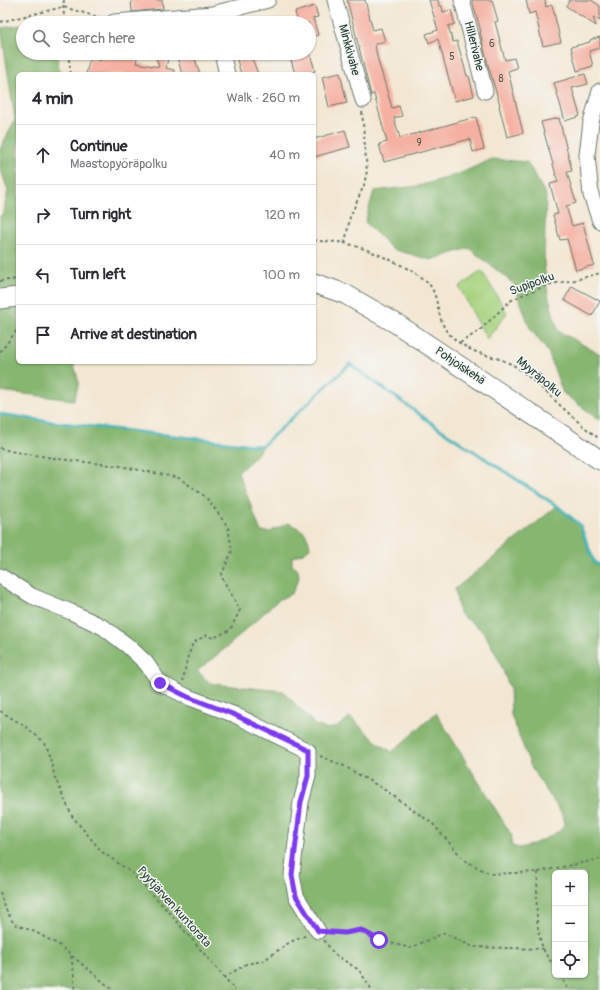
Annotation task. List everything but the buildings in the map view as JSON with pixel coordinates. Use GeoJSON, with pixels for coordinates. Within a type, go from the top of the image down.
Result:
{"type":"FeatureCollection","features":[{"type":"Feature","properties":{"kind":"main road","name":"Pohjoiskehä"},"geometry":{"type":"LineString","coordinates":[[316,284],[346,294],[396,324],[600,460]]}},
{"type":"Feature","properties":{"kind":"main road"},"geometry":{"type":"LineString","coordinates":[[0,298],[16,297]]}},
{"type":"Feature","properties":{"kind":"street"},"geometry":{"type":"LineString","coordinates":[[219,16],[268,0]]}},
{"type":"Feature","properties":{"kind":"street","name":"Minkkivahe"},"geometry":{"type":"LineString","coordinates":[[335,0],[363,100]]}},
{"type":"Feature","properties":{"kind":"street","name":"Hillerivahe"},"geometry":{"type":"LineString","coordinates":[[462,0],[485,91]]}},
{"type":"Feature","properties":{"kind":"street"},"geometry":{"type":"LineString","coordinates":[[224,60],[227,72]]}},
{"type":"Feature","properties":{"kind":"street"},"geometry":{"type":"LineString","coordinates":[[600,91],[590,122],[587,155],[592,195],[600,221]]}},
{"type":"Feature","properties":{"kind":"street"},"geometry":{"type":"LineString","coordinates":[[0,576],[32,596],[103,627],[128,646],[146,663],[160,683],[182,694],[235,715],[308,750],[308,776],[301,802],[292,875],[296,896],[318,931]]}},
{"type":"Feature","properties":{"kind":"path"},"geometry":{"type":"LineString","coordinates":[[64,0],[64,16]]}},
{"type":"Feature","properties":{"kind":"path"},"geometry":{"type":"LineString","coordinates":[[25,16],[63,7],[94,16]]}},
{"type":"Feature","properties":{"kind":"path"},"geometry":{"type":"LineString","coordinates":[[0,22],[16,18]]}},
{"type":"Feature","properties":{"kind":"path"},"geometry":{"type":"LineString","coordinates":[[69,60],[71,72]]}},
{"type":"Feature","properties":{"kind":"path"},"geometry":{"type":"LineString","coordinates":[[345,243],[350,217],[364,185],[367,172],[362,116],[363,100]]}},
{"type":"Feature","properties":{"kind":"path","name":"Myyräpolku"},"geometry":{"type":"LineString","coordinates":[[316,240],[345,243],[387,258],[425,280],[433,293],[443,324],[449,334],[473,351],[504,361],[518,368],[577,421],[600,438]]}},
{"type":"Feature","properties":{"kind":"path","name":"Supipolku"},"geometry":{"type":"LineString","coordinates":[[460,342],[479,331],[510,301],[522,295],[552,284],[575,280],[600,273]]}},
{"type":"Feature","properties":{"kind":"path"},"geometry":{"type":"LineString","coordinates":[[0,281],[16,279]]}},
{"type":"Feature","properties":{"kind":"path"},"geometry":{"type":"LineString","coordinates":[[0,352],[16,332]]}},
{"type":"Feature","properties":{"kind":"path"},"geometry":{"type":"LineString","coordinates":[[0,448],[59,459],[120,466],[179,478],[206,497],[228,526],[232,550],[221,576],[240,610],[230,630],[213,638],[206,635],[193,643],[187,659],[182,694]]}},
{"type":"Feature","properties":{"kind":"path","name":"Pyytjärven kuntorata"},"geometry":{"type":"LineString","coordinates":[[0,711],[26,727],[44,742],[50,758],[54,778],[72,816],[102,852],[131,872],[235,990]]}},
{"type":"Feature","properties":{"kind":"path"},"geometry":{"type":"LineString","coordinates":[[308,750],[344,766],[382,788],[433,824],[464,860],[490,874],[538,872],[600,859]]}},
{"type":"Feature","properties":{"kind":"path"},"geometry":{"type":"LineString","coordinates":[[538,872],[537,900],[539,930],[543,949],[552,962]]}},
{"type":"Feature","properties":{"kind":"path"},"geometry":{"type":"LineString","coordinates":[[0,892],[4,906],[14,924],[35,932],[59,945],[113,990]]}},
{"type":"Feature","properties":{"kind":"path"},"geometry":{"type":"LineString","coordinates":[[224,978],[246,964],[263,961],[290,942],[318,931],[345,933],[361,930],[379,940],[410,948],[444,933],[473,947],[543,949]]}},
{"type":"Feature","properties":{"kind":"path"},"geometry":{"type":"LineString","coordinates":[[318,931],[334,954],[359,970],[372,990]]}},
{"type":"Feature","properties":{"kind":"path"},"geometry":{"type":"LineString","coordinates":[[71,956],[74,973],[74,987],[76,990]]}},
{"type":"Feature","properties":{"kind":"path"},"geometry":{"type":"LineString","coordinates":[[562,978],[569,990]]}},
{"type":"Feature","properties":{"kind":"green space"},"geometry":{"type":"Polygon","coordinates":[[[16,26],[16,60],[57,60],[60,72],[16,72],[16,364],[74,364],[79,383],[74,400],[0,391],[0,216],[3,214],[8,191],[0,167],[0,149],[15,120],[1,28],[16,26]]]}},
{"type":"Feature","properties":{"kind":"green space"},"geometry":{"type":"Polygon","coordinates":[[[492,159],[527,162],[546,195],[544,265],[548,295],[558,331],[600,354],[600,420],[563,393],[548,352],[530,328],[514,284],[469,248],[431,260],[392,249],[365,222],[374,191],[419,186],[459,174],[492,159]]]}},
{"type":"Feature","properties":{"kind":"green space"},"geometry":{"type":"Polygon","coordinates":[[[482,271],[507,313],[487,339],[459,287],[482,271]]]}},
{"type":"Feature","properties":{"kind":"green space"},"geometry":{"type":"Polygon","coordinates":[[[0,414],[52,422],[262,446],[256,456],[238,472],[261,532],[270,532],[288,523],[297,527],[306,534],[310,548],[303,553],[292,557],[292,566],[298,569],[299,578],[292,593],[278,600],[228,646],[197,671],[210,683],[283,691],[315,725],[327,729],[337,727],[350,717],[377,742],[392,752],[436,713],[512,836],[511,845],[518,848],[549,837],[560,830],[564,827],[564,817],[532,769],[511,715],[510,689],[499,660],[484,632],[459,613],[455,589],[557,506],[580,525],[594,562],[600,566],[600,990],[0,990],[0,414]]]}},
{"type":"Feature","properties":{"kind":"waterway"},"geometry":{"type":"LineString","coordinates":[[0,414],[52,422],[262,446],[350,364],[437,427],[557,506],[580,525],[594,562],[600,566]]}},
{"type":"Feature","properties":{"kind":"route"},"geometry":{"type":"LineString","coordinates":[[160,683],[188,697],[235,715],[308,750],[308,776],[301,802],[292,875],[296,896],[318,931],[345,933],[361,930],[379,940]]}}]}
